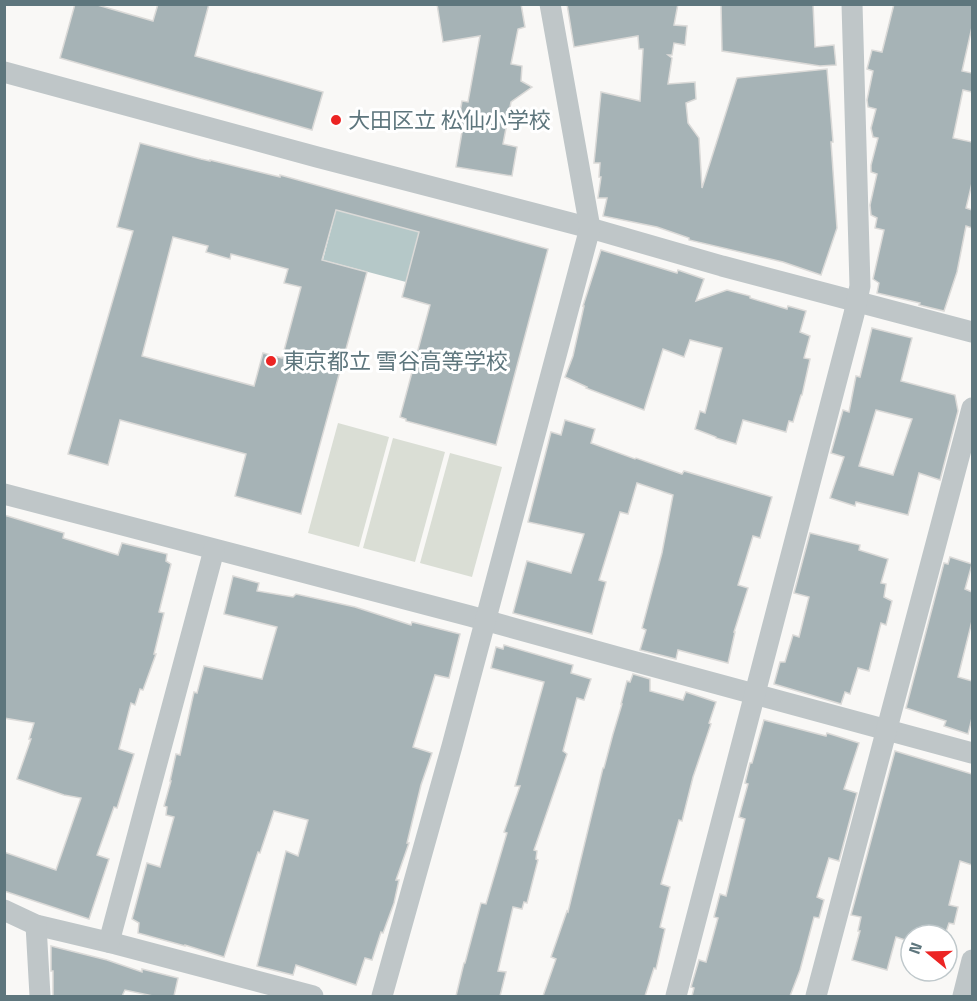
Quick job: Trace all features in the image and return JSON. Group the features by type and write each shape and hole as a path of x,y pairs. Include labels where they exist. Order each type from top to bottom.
{"street":[{"path":"382,996 446,769 590,228 550,4"},
{"path":"676,996 860,286 852,4"},
{"path":"4,72 972,332"},
{"path":"816,996 972,408"},
{"path":"4,494 485,620 972,753"},
{"path":"109,942 214,550"},
{"path":"4,910 36,925 313,996"},
{"path":"36,925 40,996"},
{"path":"963,996 972,960"}],"shaded area":[{"path":"336,210 419,232 406,282 323,260"},
{"path":"338,423 389,437 359,547 308,533"},
{"path":"393,438 445,452 415,562 363,548"},
{"path":"450,453 502,467 472,577 420,563"}],"building":[{"path":"75,4 94,4 153,21 158,4 209,4 195,56 323,92 312,130 60,58"},
{"path":"437,4 521,4 525,27 518,29 511,64 522,66 521,81 532,87 511,102 503,144 517,147 512,176 456,167 463,126 458,125 462,101 468,102 480,36 443,42"},
{"path":"567,4 678,4 674,25 687,26 685,45 674,43 672,55 668,55 672,58 668,84 695,82 696,99 686,103 688,123 699,138 702,188 737,78 827,69 837,228 821,275 783,262 689,240 689,238 657,227 603,216 607,198 598,198 600,163 594,163 601,92 640,101 643,49 639,49 638,36 574,47"},
{"path":"721,4 813,4 815,47 834,45 836,65 820,66 722,51"},
{"path":"894,4 972,4 972,27 962,71 972,73 972,92 963,90 953,138 972,142 972,183 966,208 972,210 972,228 966,226 957,272 944,311 877,293 879,283 873,279 884,230 875,228 877,218 871,215 870,205 877,174 871,172 871,165 878,138 873,137 871,128 876,109 868,107 867,100 873,71 867,69 872,50 882,52"},
{"path":"140,143 201,159 280,177 280,175 548,249 496,445 406,421 400,417 430,305 402,297 419,232 336,210 322,260 367,272 301,514 235,496 246,454 120,420 108,465 68,454 133,231 117,227","holes":["173,237 208,246 206,252 230,259 231,254 288,269 284,283 301,287 282,358 263,353 254,386 142,356"]},
{"path":"601,250 704,279 696,301 727,290 787,309 788,306 806,311 800,332 810,336 804,358 810,359 802,395 793,422 789,421 786,432 743,420 736,444 695,429 700,411 705,413 722,348 690,340 684,357 663,349 644,410 586,388 565,377 573,356 583,306"},
{"path":"872,328 912,338 901,381 955,395 958,411 940,480 919,473 908,515 856,502 855,506 830,498 844,457 831,453 843,410 849,412 856,376 860,377","holes":["876,410 912,419 893,475 859,466"]},
{"path":"565,420 595,429 591,443 682,474 684,471 772,497 760,538 753,536 738,585 748,588 734,632 728,663 678,650 676,659 640,650 646,630 642,628 662,553 673,495 637,483 628,514 620,512 599,580 606,582 592,634 513,613 527,561 571,573 584,534 528,522 551,432 561,435"},
{"path":"4,515 64,533 63,538 118,555 122,543 167,554 166,561 171,564 159,612 164,613 154,654 156,654 143,690 140,689 135,705 131,703 119,749 134,754 117,808 114,807 97,855 109,859 89,919 4,891 4,852 56,870 81,798 64,795 17,779 34,723 4,718"},
{"path":"810,533 860,545 859,550 888,559 881,583 886,584 884,597 892,601 886,625 881,623 869,671 858,668 850,694 845,692 841,704 774,684 780,662 785,662 793,635 799,637 809,597 794,593"},
{"path":"950,557 972,564 965,589 972,592 972,621 958,677 972,681 972,718 968,734 944,726 946,721 906,708 944,563 948,564"},
{"path":"233,576 259,583 257,591 293,597 296,594 355,607 411,625 412,622 460,634 449,678 435,675 413,747 432,753 421,785 407,843 409,843 396,880 399,880 394,903 372,960 365,958 356,985 296,965 293,975 257,966 286,851 298,856 308,820 274,811 260,853 258,852 224,957 138,933 139,923 132,919 147,863 160,867 174,817 166,815 167,807 164,806 176,754 180,755 194,692 197,693 204,666 262,679 277,627 224,614"},
{"path":"504,645 573,665 571,673 591,679 584,700 577,698 563,751 567,754 534,850 537,851 536,859 538,860 527,903 524,902 522,909 513,907 498,971 506,972 500,996 456,996 481,903 486,904 507,833 504,832 520,786 515,786 544,682 491,668 496,647 503,649"},
{"path":"633,674 650,679 650,691 683,700 686,692 716,702 682,821 679,820 661,884 670,887 660,927 665,929 656,969 654,968 645,996 543,996 556,959 551,957 568,912 627,681 630,682"},
{"path":"764,720 826,736 827,733 859,743 844,789 857,793 839,861 829,858 817,897 824,900 819,918 814,917 800,970 790,996 692,996 694,988 691,987 699,960 706,962 718,918 714,917 720,894 726,896 745,819 739,817 748,784 745,783"},
{"path":"895,751 972,774 972,865 960,861 949,905 958,907 954,923 899,923 899,938 896,937 887,970 852,960 860,931 858,931 861,917 851,915"},
{"path":"51,946 107,960 142,972 142,969 178,978 174,996 153,996 125,990 122,996 53,996"}],"place":[{"name":"大田区立 松仙小学校","path":"336,120"},
{"name":"東京都立 雪谷高等学校","path":"271,361"}]}
